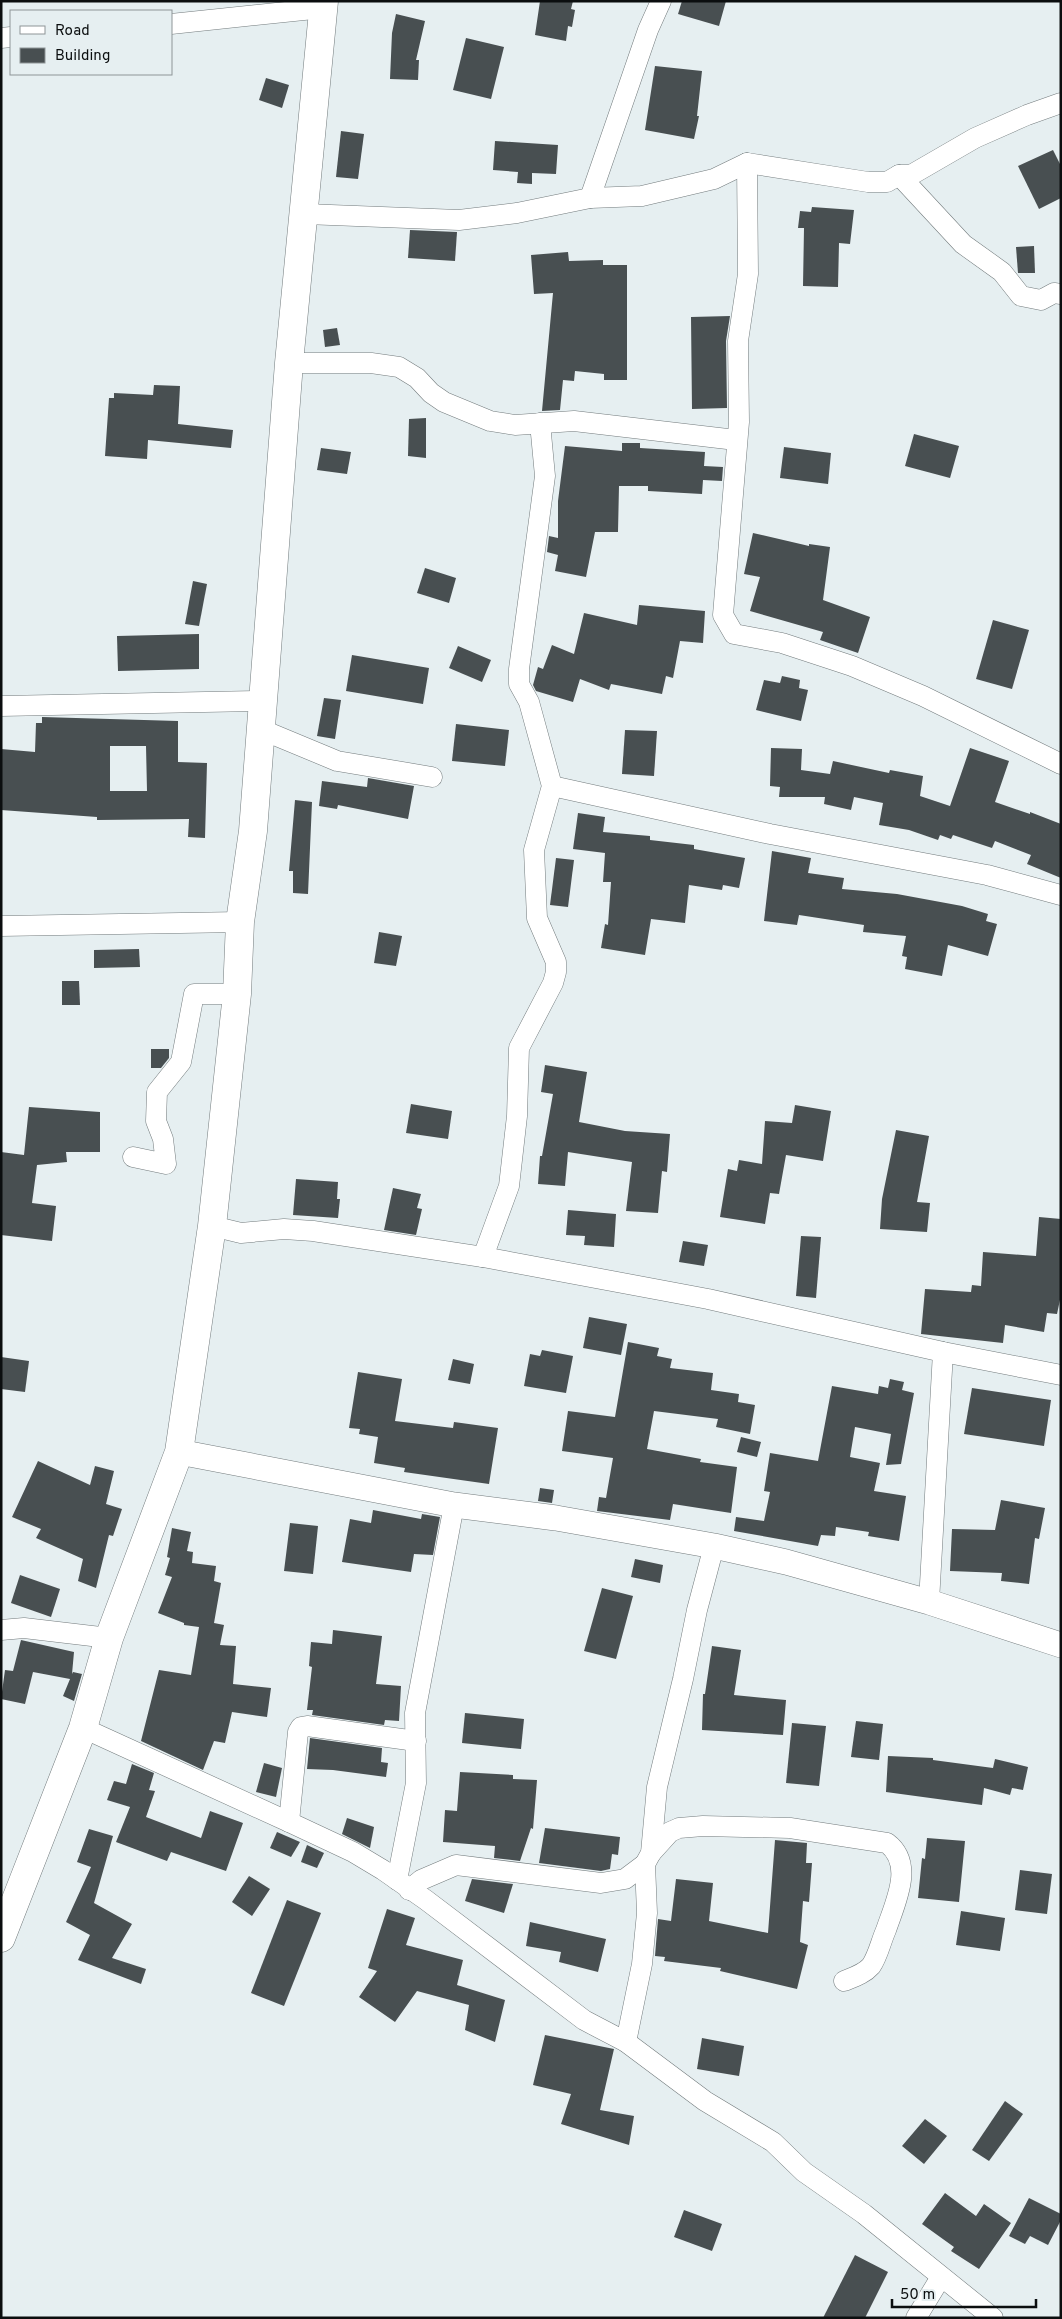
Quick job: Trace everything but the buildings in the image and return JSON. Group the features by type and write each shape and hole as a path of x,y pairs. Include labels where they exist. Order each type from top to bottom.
{"main road":[{"path":"1,1938 83,1728 109,1638 179,1452 212,1226 237,994 240,922 253,831 288,363 305,214 324,4"}],"street":[{"path":"590,198 648,30 662,1"},
{"path":"172,24 324,4"},
{"path":"305,214 459,220 517,212 590,198 642,196 714,179 747,163 868,182 887,182 899,175 911,175 975,138 1027,115 1061,103"},
{"path":"747,163 748,274 738,341 740,405 723,615 734,634 782,643 852,666 923,696 1061,764"},
{"path":"899,175 963,244 1002,272 1021,296 1041,300 1054,293 1061,294"},
{"path":"288,363 371,363 399,366 418,378 431,393 444,402 474,416 515,425 574,420 736,440"},
{"path":"483,1257 509,1186 517,1116 519,1048 553,983 556,972 552,951 537,918 534,897 534,850 552,786 529,702 519,684 519,669 545,476 540,423"},
{"path":"1,706 262,701"},
{"path":"260,729 337,761 432,777"},
{"path":"552,786 770,834 987,875 1061,895"},
{"path":"1,926 240,922"},
{"path":"133,1157 166,1164 163,1139 156,1121 157,1092 180,1062 194,994 237,994"},
{"path":"212,1226 241,1233 284,1229 313,1231 483,1257 708,1299 943,1352 1061,1376"},
{"path":"929,1602 943,1352"},
{"path":"179,1452 454,1505 556,1518 714,1546 786,1562 929,1602 1061,1645"},
{"path":"403,1885 416,1783 415,1713 454,1505"},
{"path":"626,2042 643,1956 647,1913 648,1858 654,1805 696,1610 714,1546"},
{"path":"1,1630 24,1628 109,1638"},
{"path":"289,1822 298,1732 301,1727 307,1726 416,1741"},
{"path":"83,1728 353,1852 426,1900 584,2020 626,2042 704,2101 773,2142 804,2172 864,2214 993,2318"},
{"path":"654,1805 668,1818 688,1827"},
{"path":"403,1885 421,1880 456,1865 601,1884 625,1879 648,1858 670,1832 688,1827 790,1828 887,1843 896,1850 902,1873 900,1889 874,1961 863,1973 844,1980"},
{"path":"916,2318 941,2277"}]}
